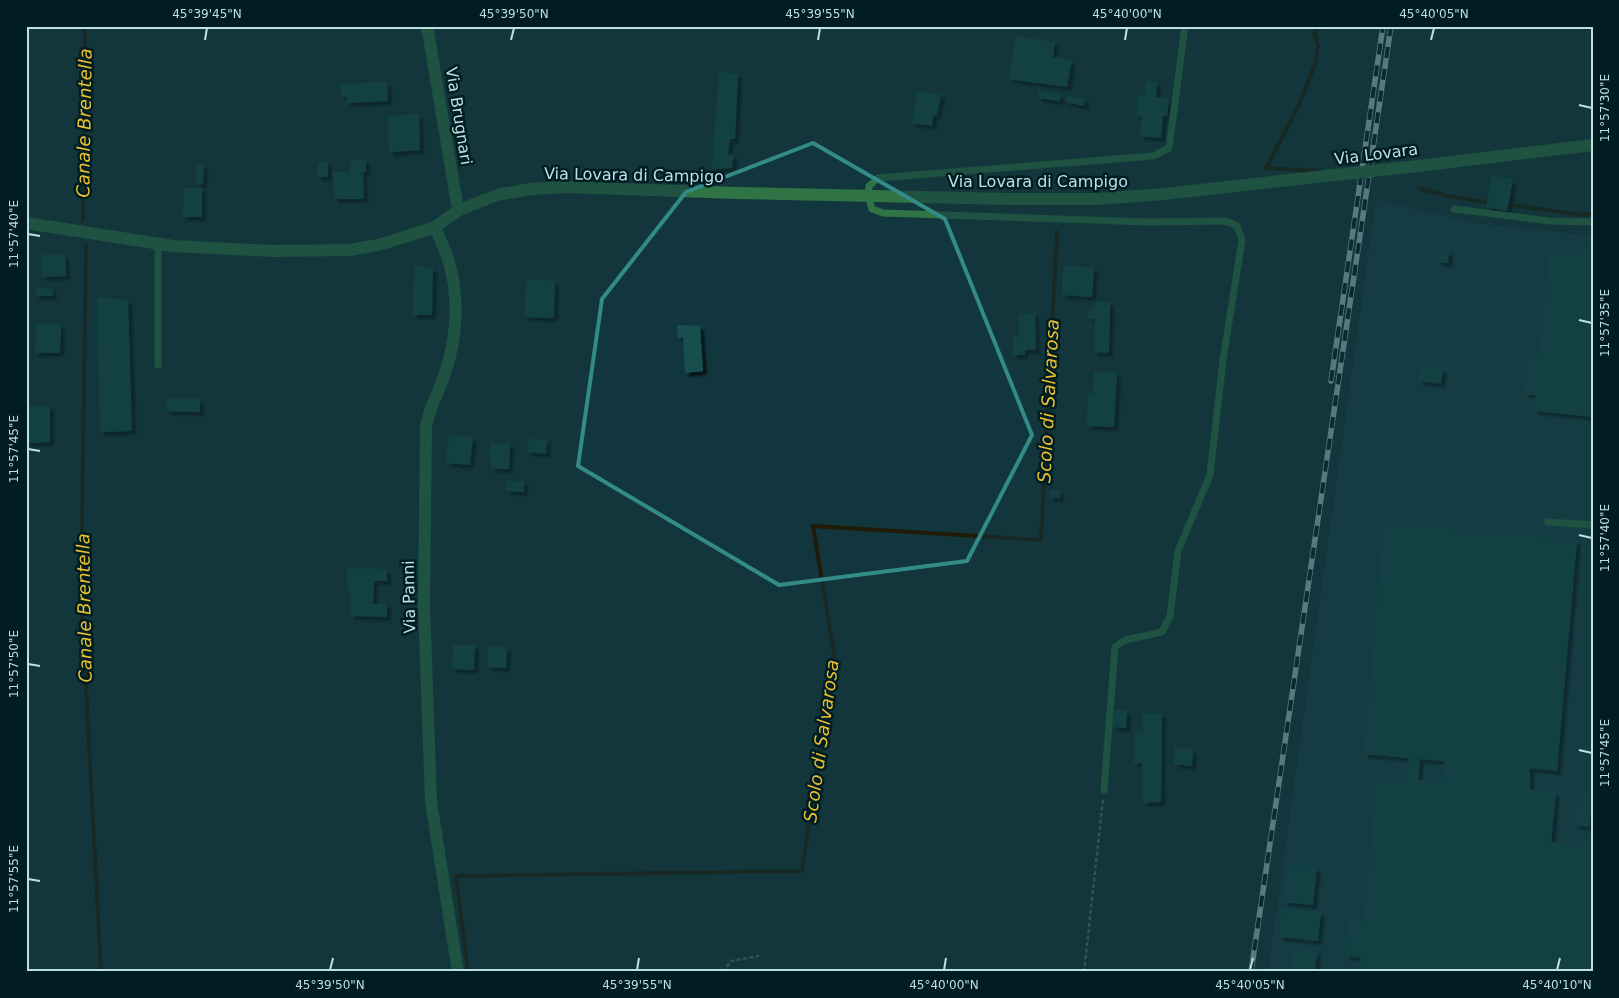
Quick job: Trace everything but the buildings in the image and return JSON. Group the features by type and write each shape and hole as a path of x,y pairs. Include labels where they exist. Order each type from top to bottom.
{"street":[{"name":"Via Brugnari","path":"426,26 459,210"},
{"name":"Via Lovara","path":"1164,194 1593,145"},
{"name":"Via Lovara di Campigo","path":"26,223 173,246 273,251 350,250 378,245 435,227 459,210 497,195 531,188 566,187 736,194 1010,199 1097,199 1164,194"},
{"name":"Via Panni","path":"435,227 448,260 453,283 456,317 452,345 444,376 432,403 426,427 424,605 431,802 458,972"}],"lane":[{"path":"1104,790 1115,648 1125,640 1162,632 1170,616 1178,551 1210,475 1223,360 1242,240 1240,233 1237,226 1226,221 1148,222 883,214 872,209 868,196 869,186 878,178 1153,156 1169,148 1185,26"},
{"path":"1454,208 1549,220 1593,222"},
{"path":"158,244 158,365"},
{"path":"1548,522 1593,525"}],"path":[{"path":"1084,972 1104,790"},
{"path":"723,972 731,961 736,958 759,956"}],"highlighted area":[{"path":"813,143 945,219 1032,435 967,561 779,585 578,466 602,299 686,192"}],"shaded area":[{"path":"1376,200 1472,223 1593,236 1593,972 1268,972"}],"waterway":[{"name":"Canale Brentella","path":"83,220 85,26"},
{"name":"Scolo di Salvarosa","path":"1320,171 1266,168 1299,105 1315,64 1318,46 1314,33 1321,26"},
{"path":"1421,189 1448,196 1492,203"},
{"path":"1504,204 1582,215 1593,213"},
{"name":"Scolo di Salvarosa","path":"468,972 456,876 802,871 834,654 813,526 1041,540 1057,232"},
{"name":"Canale Brentella","path":"86,245 81,593 101,972"}],"railway":[{"path":"1331,381 1383,26"},
{"path":"1251,972 1391,26"}]}
